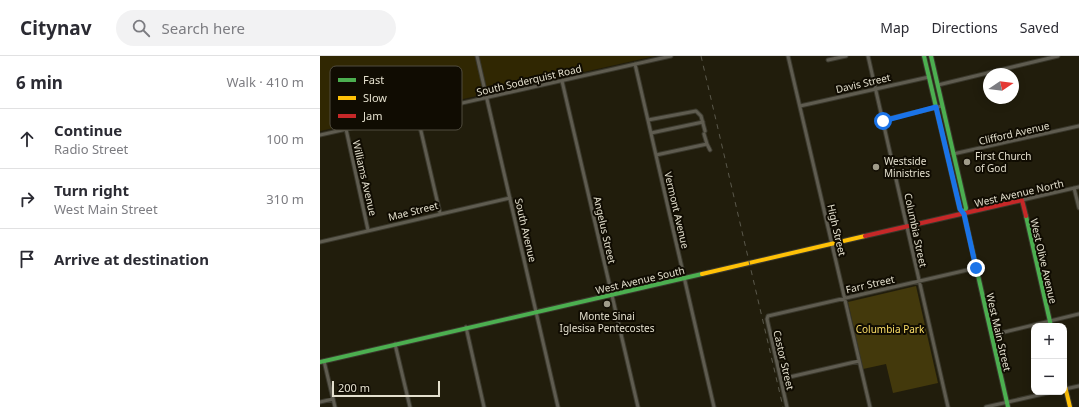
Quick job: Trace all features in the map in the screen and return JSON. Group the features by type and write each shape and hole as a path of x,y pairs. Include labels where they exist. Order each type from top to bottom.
{"street":[{"name":"South Avenue","path":"477,56 558,407"},
{"name":"South Soderquist Road","path":"462,104 671,56"},
{"name":"High Street","path":"788,56 870,407"},
{"path":"828,60 846,56"},
{"name":"Columbia Street","path":"868,56 948,407"},
{"name":"West Main Street","path":"924,56 960,209 964,214 1008,405"},
{"name":"West Main Street","path":"931,56 966,208 964,214"},
{"path":"938,85 1058,56"},
{"name":"Vermont Avenue","path":"635,64 714,407"},
{"name":"Davis Street","path":"800,106 929,77"},
{"name":"Angelus Street","path":"562,81 638,407"},
{"path":"883,120 942,106"},
{"path":"648,120 694,111 700,113 707,144 710,150"},
{"path":"651,134 703,122"},
{"name":"Clifford Avenue","path":"953,154 1079,126"},
{"name":"South Soderquist Road","path":"320,135 342,130"},
{"name":"Williams Avenue","path":"346,130 368,230"},
{"path":"421,130 440,213"},
{"path":"656,156 707,144"},
{"name":"West Avenue North","path":"964,214 1079,187"},
{"path":"1074,188 1079,208"},
{"name":"Mae Street","path":"320,242 510,198"},
{"name":"West Olive Avenue","path":"1022,200 1051,323"},
{"name":"West Avenue South","path":"322,361 964,214"},
{"name":"Farr Street","path":"767,317 976,268"},
{"path":"1054,323 1079,314"},
{"name":"Castor Street","path":"767,317 787,407"},
{"path":"466,327 484,407"},
{"path":"992,335 1031,328"},
{"path":"395,344 410,407"},
{"path":"322,361 335,407"},
{"path":"781,379 859,361"},
{"path":"1067,389 1079,386"},
{"path":"986,407 1008,405 1042,395"},
{"path":"1067,395 1070,407"},
{"path":"320,402 333,399"}],"shaded area":[{"path":"320,56 655,56 462,99 462,66 330,66 330,129 320,131"}],"green space":[{"name":"Columbia Park","path":"916,286 938,383 893,393 886,364 863,369 848,302"}],"railway":[{"path":"701,56 783,407"}],"traffic: fast":[{"path":"924,56 960,209 964,214 1008,407"},
{"path":"931,56 966,208 964,214"},
{"path":"1026,216 1050,323"},
{"path":"320,362 702,274"}],"traffic: slow":[{"path":"702,274 865,236"},
{"path":"1067,394 1070,407"}],"traffic: jam":[{"path":"865,236 1022,200 1026,216"}],"place":[{"name":"First Church of God","path":"967,162"},
{"name":"Westside Ministries","path":"876,167"},
{"name":"Monte Sinai Iglesisa Pentecostes","path":"607,304"}],"route":[{"path":"883,121 936,107 960,209 964,214 976,268"}]}
